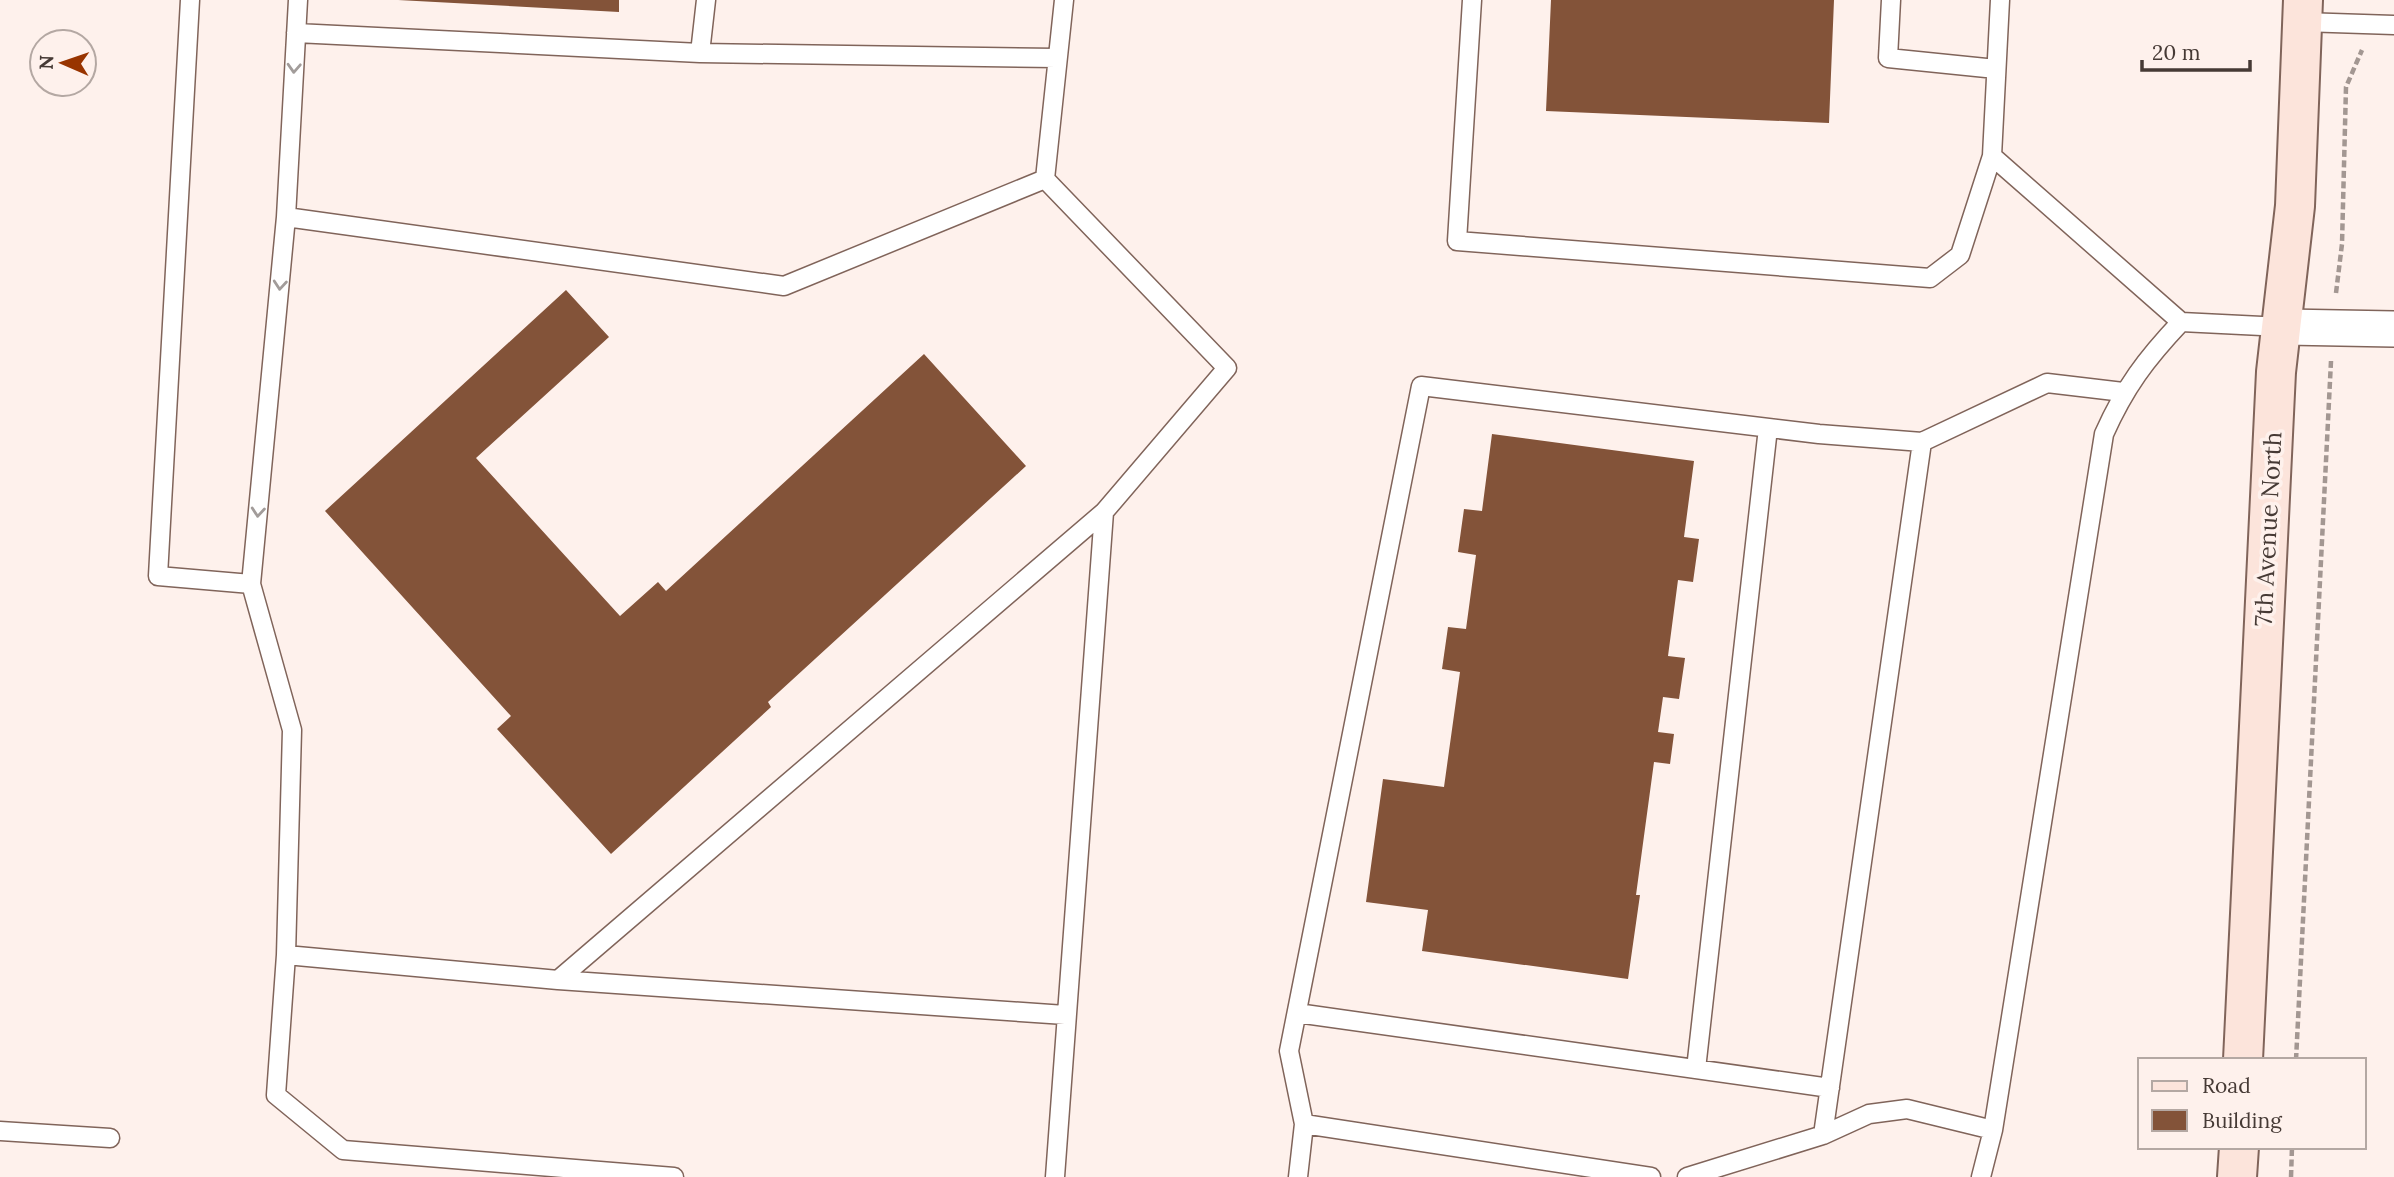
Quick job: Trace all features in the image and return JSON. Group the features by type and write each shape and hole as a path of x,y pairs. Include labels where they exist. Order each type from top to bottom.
{"street":[{"name":"7th Avenue North","path":"2243,1058 2276,372 2295,206 2302,11"},
{"path":"2282,327 2394,329"},
{"path":"2238,1177 2239,1149"}],"lane":[{"path":"190,0 158,576 251,584"},
{"path":"298,0 286,218 251,584 292,730 286,955 276,1095 344,1150 674,1177"},
{"path":"700,52 706,0"},
{"path":"558,980 1104,512 1227,368 1045,179 1064,0"},
{"path":"1472,0 1457,241 1930,278 1960,255 1992,156 2000,0"},
{"path":"1891,0 1888,58 1996,69"},
{"path":"2302,11 2372,24 2394,25"},
{"path":"296,33 700,52 1056,58"},
{"path":"1992,156 2181,322 2282,327"},
{"path":"286,218 784,286 1045,179"},
{"path":"1981,1177 1993,1129 2104,434 2123,392 2144,362 2181,322"},
{"path":"1298,1177 1304,1124 1289,1051 1421,386 1768,428 1922,442 2047,383 2123,392"},
{"path":"1696,1069 1768,428"},
{"path":"1823,1135 1922,442"},
{"path":"1055,1177 1104,512"},
{"path":"286,955 558,980 1065,1015"},
{"path":"1297,1013 1830,1088"},
{"path":"1687,1177 1823,1135 1869,1114 1907,1110 1993,1129"},
{"path":"1304,1124 1651,1177"},
{"path":"0,1131 110,1138"}],"path":[{"path":"2297,1058 2332,329 2342,244 2346,87 2372,24"},
{"path":"2291,1177 2292,1149"}],"building":[{"path":"398,0 619,0 619,12"},
{"path":"1551,0 1834,0 1829,123 1546,111"},
{"path":"566,290 609,337 476,458 620,616 658,582 666,591 924,354 1026,466 768,702 771,707 611,854 497,729 511,716 325,511"},
{"path":"1492,434 1694,461 1684,537 1699,539 1693,582 1678,580 1668,656 1685,658 1679,699 1663,697 1658,732 1674,734 1670,764 1654,762 1628,979 1422,951 1428,910 1366,902 1383,779 1444,787 1460,672 1442,669 1448,627 1466,629 1476,555 1458,552 1464,509 1482,511"}]}
